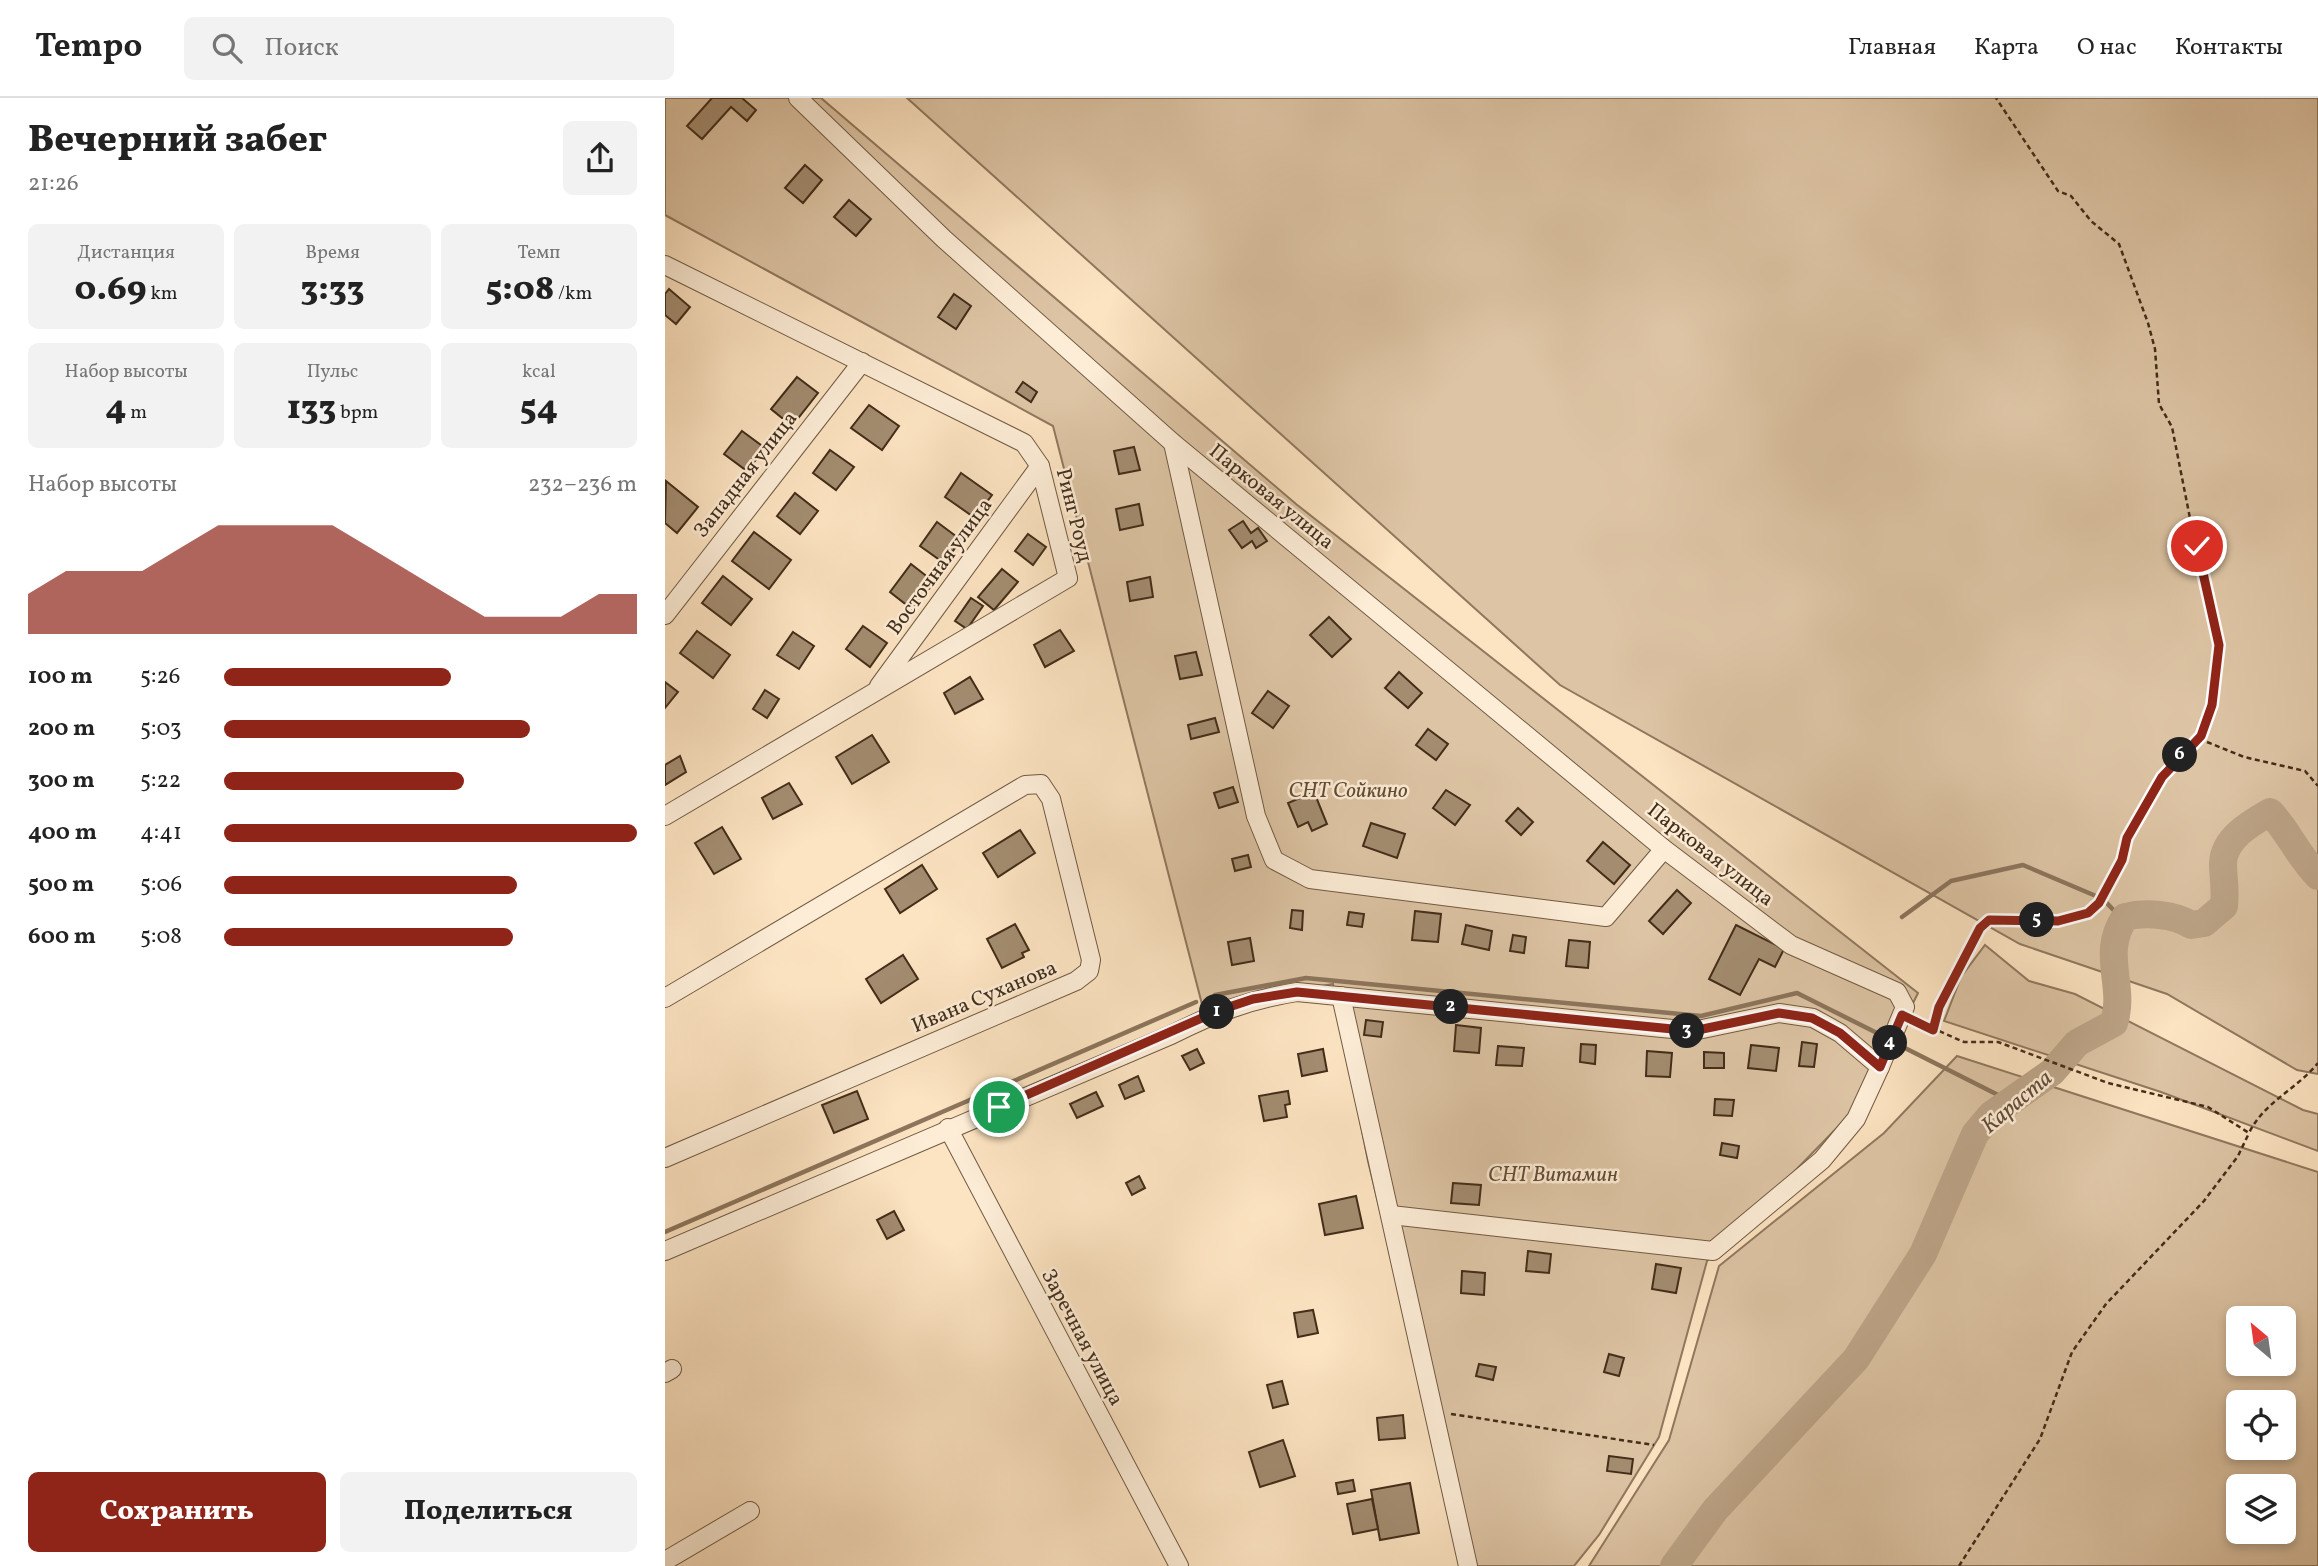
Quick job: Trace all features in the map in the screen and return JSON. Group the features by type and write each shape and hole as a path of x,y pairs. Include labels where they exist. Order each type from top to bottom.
{"street":[{"name":"Парковая улица","path":"798,98 944,239 1173,443 1664,849 1791,945 1897,992 1903,999 1902,1015"},
{"name":"Ринг Роуд","path":"665,265 1024,443 1040,466 1068,578 665,816"},
{"name":"Западная улица","path":"665,615 862,362"},
{"path":"1173,443 1256,816 1274,860 1310,880 1607,917 1664,849"},
{"name":"Восточная улица","path":"874,692 1040,466"},
{"name":"Ивана Суханова","path":"665,998 1025,785 1041,784 1051,799 1091,960 1089,971 1076,981 665,1158"},
{"path":"665,1251 1220,1010 1253,999 1297,992 1693,1031 1779,1013 1812,1018 1840,1033 1880,1067"},
{"path":"1341,996 1468,1566"},
{"path":"1391,1214 1713,1251 1822,1160 1856,1119 1902,1015"},
{"name":"Заречная улица","path":"948,1128 1179,1566"},
{"path":"665,1561 750,1511"}],"path":[{"path":"1933,1030 1939,1007 1980,928 1989,920 2058,921 2088,913 2099,903 2122,860 2127,838 2148,801 2172,763 2201,736 2212,705 2218,675 2219,645 2201,575 2172,427 2159,404 2155,349 2119,244 2100,230 2071,196 2058,191 1996,98"},
{"path":"2201,736 2207,742 2244,757 2305,771 2318,786"},
{"path":"1902,1015 1964,1042 1998,1042 2150,1095 2208,1107 2249,1133"},
{"path":"1959,1566 2040,1439 2072,1352 2106,1304 2204,1201 2238,1156 2249,1133 2271,1104 2305,1078 2318,1063"},
{"path":"1434,1411 1654,1445"}],"green space":[{"name":"СНТ Сойкино","path":"665,98 821,98 1296,504 1918,993 1867,1097 1707,1261 1659,1437 1599,1535 1574,1566 1466,1566 1368,1161 1333,984 1203,1008 1053,426 665,215"},
{"path":"907,98 2318,98 2318,1074 2297,1070 2167,994 2020,944 1560,685"},
{"path":"1985,945 2029,981 2075,994 2303,1110 2318,1114 2318,1151 2161,1092 1944,1021 1961,977"},
{"path":"1957,1056 2318,1172 2318,1566 1589,1566 1669,1440 1719,1266 1884,1133"}],"building":[{"path":"712,98 742,98 756,110 747,121 731,107 702,139 687,126"},
{"path":"805,165 822,180 803,203 785,188"},
{"path":"849,200 871,219 856,236 834,217"},
{"path":"669,289 690,307 676,324 665,315 665,294"},
{"path":"954,294 971,306 956,329 938,317"},
{"path":"797,377 818,393 792,426 771,409"},
{"path":"1023,382 1037,392 1031,402 1016,392"},
{"path":"869,405 899,426 882,450 851,428"},
{"path":"742,431 765,448 747,471 724,454"},
{"path":"1134,447 1140,470 1119,474 1114,451"},
{"path":"830,450 854,467 836,490 813,473"},
{"path":"961,473 992,495 975,518 945,497"},
{"path":"666,481 698,507 677,533 665,523"},
{"path":"795,493 818,511 800,534 777,516"},
{"path":"1139,504 1143,525 1120,530 1116,509"},
{"path":"1243,521 1251,533 1258,528 1267,541 1256,548 1252,541 1242,548 1229,530"},
{"path":"937,522 961,540 944,563 920,546"},
{"path":"754,532 791,560 769,589 732,561"},
{"path":"1028,534 1046,547 1033,565 1015,551"},
{"path":"911,564 934,582 913,610 890,592"},
{"path":"1002,569 1018,582 994,610 978,597"},
{"path":"723,576 752,599 731,625 702,603"},
{"path":"1150,577 1153,597 1130,601 1127,582"},
{"path":"971,598 983,606 967,629 955,621"},
{"path":"1329,617 1351,639 1332,657 1310,635"},
{"path":"863,626 887,643 870,667 846,649"},
{"path":"1060,630 1074,651 1045,667 1034,645"},
{"path":"697,631 730,655 713,678 680,653"},
{"path":"793,632 814,646 799,669 777,655"},
{"path":"1196,652 1202,675 1180,679 1175,656"},
{"path":"1399,672 1422,693 1408,708 1385,688"},
{"path":"970,677 983,699 955,714 944,693"},
{"path":"665,682 678,692 665,708"},
{"path":"765,690 779,699 767,718 753,709"},
{"path":"1268,691 1289,706 1273,728 1252,713"},
{"path":"1215,718 1219,732 1191,739 1188,725"},
{"path":"1428,729 1448,744 1436,760 1416,745"},
{"path":"872,735 889,762 852,784 836,757"},
{"path":"680,756 686,772 665,785 665,765"},
{"path":"789,783 802,804 773,819 762,798"},
{"path":"1233,787 1238,802 1219,808 1214,793"},
{"path":"1446,790 1470,805 1455,825 1433,808"},
{"path":"1314,792 1327,824 1312,831 1308,822 1298,827 1288,803"},
{"path":"1518,808 1533,822 1521,835 1506,821"},
{"path":"1371,823 1405,834 1397,858 1363,846"},
{"path":"722,827 741,859 714,874 695,843"},
{"path":"1020,830 1035,853 998,877 983,853"},
{"path":"1603,842 1630,865 1614,884 1587,861"},
{"path":"1248,855 1251,867 1235,871 1232,859"},
{"path":"922,865 937,889 900,913 885,889"},
{"path":"1677,890 1691,903 1663,934 1649,921"},
{"path":"1292,910 1303,911 1302,930 1290,928"},
{"path":"1415,911 1441,914 1438,942 1412,940"},
{"path":"1349,912 1364,914 1362,927 1347,925"},
{"path":"1015,924 1029,950 1022,953 1024,957 1002,968 987,939"},
{"path":"1466,925 1492,931 1489,950 1462,944"},
{"path":"1736,925 1784,949 1775,967 1759,959 1740,995 1709,979"},
{"path":"1513,935 1526,937 1524,953 1510,951"},
{"path":"1250,938 1254,961 1232,965 1228,942"},
{"path":"1569,940 1590,942 1588,968 1566,966"},
{"path":"903,955 918,979 881,1003 866,979"},
{"path":"1366,1020 1383,1022 1381,1037 1364,1035"},
{"path":"1456,1025 1481,1028 1479,1053 1454,1051"},
{"path":"1802,1042 1817,1044 1814,1067 1799,1066"},
{"path":"1581,1044 1596,1045 1595,1064 1580,1062"},
{"path":"1751,1045 1779,1048 1776,1071 1748,1068"},
{"path":"1498,1046 1524,1048 1522,1066 1496,1065"},
{"path":"1197,1049 1204,1063 1190,1070 1182,1056"},
{"path":"1323,1049 1327,1071 1302,1076 1298,1054"},
{"path":"1647,1051 1672,1053 1670,1077 1646,1076"},
{"path":"1704,1052 1724,1053 1724,1068 1704,1068"},
{"path":"1138,1076 1144,1091 1125,1099 1119,1085"},
{"path":"857,1091 868,1119 834,1133 822,1105"},
{"path":"1288,1091 1290,1104 1285,1105 1287,1117 1264,1121 1259,1096"},
{"path":"1096,1092 1103,1106 1077,1118 1070,1104"},
{"path":"1715,1099 1734,1100 1732,1116 1714,1115"},
{"path":"1722,1143 1739,1146 1737,1158 1720,1155"},
{"path":"1139,1176 1145,1188 1132,1195 1126,1183"},
{"path":"1453,1183 1481,1185 1479,1205 1451,1203"},
{"path":"1356,1196 1363,1228 1325,1235 1319,1204"},
{"path":"894,1211 904,1230 887,1239 877,1220"},
{"path":"1528,1251 1551,1254 1549,1273 1526,1271"},
{"path":"1656,1264 1681,1268 1676,1293 1652,1289"},
{"path":"1462,1271 1485,1273 1484,1295 1461,1293"},
{"path":"1313,1310 1318,1333 1298,1337 1294,1313"},
{"path":"1609,1354 1624,1358 1619,1376 1604,1372"},
{"path":"1479,1364 1496,1367 1493,1380 1476,1376"},
{"path":"1282,1381 1288,1404 1273,1408 1267,1385"},
{"path":"1403,1415 1405,1438 1379,1440 1377,1418"},
{"path":"1283,1440 1295,1476 1260,1487 1249,1452"},
{"path":"1609,1456 1633,1459 1631,1474 1607,1471"},
{"path":"1353,1480 1355,1491 1338,1494 1336,1483"},
{"path":"1410,1483 1419,1533 1380,1540 1371,1490"},
{"path":"1372,1499 1378,1529 1353,1534 1347,1504"}],"waterway":[{"name":"Караста","path":"1674,1566 1715,1510 1856,1359 1923,1254 1975,1134 1991,1115 2052,1072 2077,1043 2114,1023 2117,1009 2114,944 2125,917 2159,915 2177,918 2191,925 2204,923 2224,906 2223,863 2228,846 2240,832 2270,812 2318,876"},
{"path":"1902,917 1951,881 2023,865 2103,899 2123,920"},
{"path":"1215,995 1306,978 1701,1016 1797,993 1885,1037"},
{"path":"665,1232 1196,1002"},
{"path":"1897,1044 2010,1101"}],"route":[{"path":"999,1107 1171,1035 1220,1010 1253,999 1297,992 1693,1031 1779,1013 1812,1018 1840,1033 1880,1067 1902,1015 1933,1030 1939,1007 1980,928 1989,920 2026,918 2058,921 2077,917 2088,913 2106,893 2122,860 2127,838 2172,763 2196,744 2212,705 2218,675 2219,645 2201,575 2197,546"}],"park label":[{"name":"СНТ Витамин","path":"1553,1174"}]}
